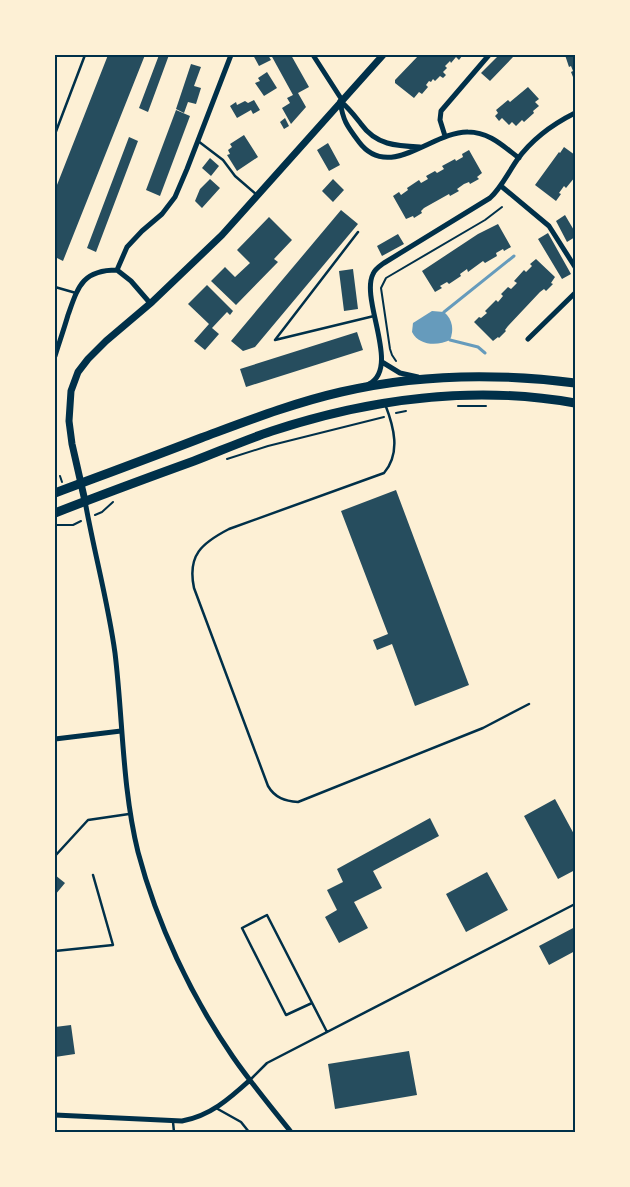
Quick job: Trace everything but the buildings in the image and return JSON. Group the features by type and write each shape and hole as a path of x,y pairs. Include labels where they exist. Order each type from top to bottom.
{"main road":[{"path":"55,493 273,412 318,397 360,388 427,378 481,376 543,379 575,383"},
{"path":"55,513 272,431 343,411 432,397 531,398 575,403"}],"street":[{"path":"117,270 127,247 162,214 175,196 231,55"},
{"path":"313,55 341,100 370,134 379,141 398,146 420,148"},
{"path":"291,1132 250,1080 221,1039 205,1012 171,944 148,885 138,852 131,814 121,731 115,651 72,444 69,421 70,397 75,378 85,362 209,248 383,55"},
{"path":"445,136 440,120 441,110 489,55"},
{"path":"341,100 343,119 363,147 370,152 395,158 445,136 461,132 479,133 498,142 519,158"},
{"path":"360,388 374,381 379,375 382,362 371,287 373,273 378,268 490,198 519,158 550,127 575,113"},
{"path":"500,186 549,226 575,267"},
{"path":"55,356 76,293 83,281 94,274 117,270 131,281 150,303"},
{"path":"528,339 575,293"},
{"path":"382,362 400,373 427,378"},
{"path":"55,739 121,731"},
{"path":"55,1115 182,1121 195,1119 227,1101 250,1080"}],"lane":[{"path":"55,134 85,55"},
{"path":"198,141 223,160 235,176 257,195"},
{"path":"358,232 275,340 375,316"},
{"path":"55,287 76,293"},
{"path":"385,403 390,415 394,438 394,456 384,473 229,529 211,538 194,558 191,575 194,588 268,786 280,798 298,802 483,728 529,704"},
{"path":"55,856 88,820 131,814"},
{"path":"55,951 113,945 93,875"},
{"path":"250,1080 267,1063 575,904"},
{"path":"312,1003 286,1015 242,928 267,915 327,1032"},
{"path":"216,1108 242,1122 249,1132"},
{"path":"173,1120 174,1132"}],"path":[{"path":"398,363 390,349 381,288 386,278 485,220 502,207"},
{"path":"457,406 490,406"},
{"path":"404,411 412,410"},
{"path":"222,461 268,446 376,419"},
{"path":"102,512 112,502"},
{"path":"55,525 73,525"}],"water":[{"path":"432,311 444,312 449,318 452,329 450,340 429,344 415,337 412,332 413,323"}],"waterway":[{"path":"444,312 514,256"},
{"path":"450,340 478,347 485,353"}]}
